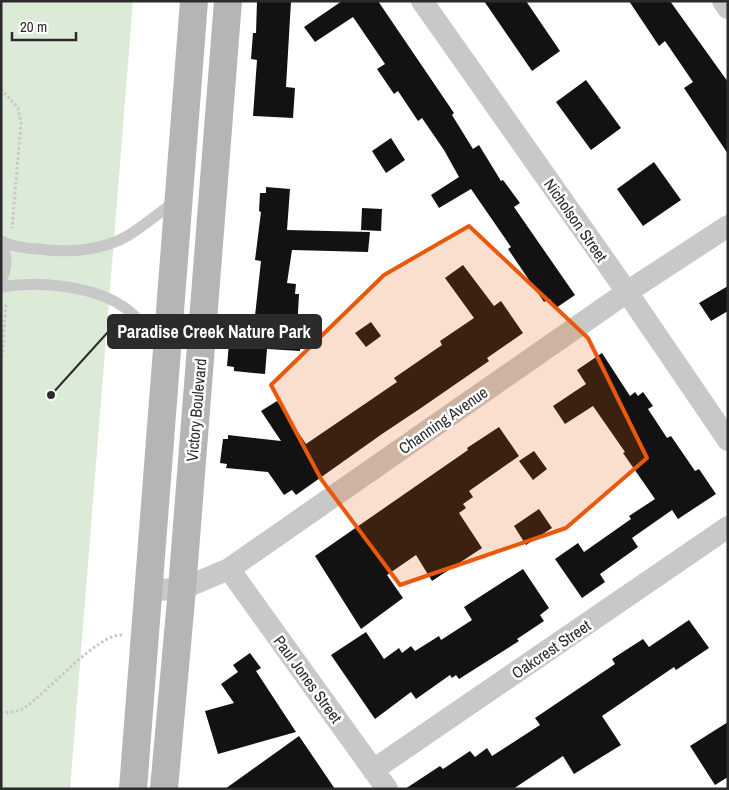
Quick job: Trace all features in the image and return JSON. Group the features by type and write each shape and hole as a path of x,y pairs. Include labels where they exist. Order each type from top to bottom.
{"main road":[{"name":"Victory Boulevard","path":"133,789 194,1"},
{"name":"Victory Boulevard","path":"164,789 182,589 228,1"}],"street":[{"name":"Nicholson Street","path":"422,1 627,292 728,440"},
{"path":"723,1 728,8"},
{"name":"Channing Avenue","path":"149,590 182,589 229,570 627,292 728,226"},
{"name":"Oakcrest Street","path":"374,770 728,527"},
{"name":"Paul Jones Street","path":"229,570 386,789"}],"lane":[{"path":"1,242 10,246 77,251 110,244 128,236 179,198"},
{"path":"1,242 6,252 7,266 1,280"},
{"path":"1,287 28,285 62,286 85,290 107,298 127,309 146,328 167,356"}],"path":[{"path":"1,584 1,603"},
{"path":"1,713 22,710 84,655 116,634 125,635"}],"highlighted area":[{"path":"469,226 588,338 647,458 566,528 400,585 321,479 271,385 384,275"}],"green space":[{"path":"1,1 133,1 70,789 1,789"}],"building":[{"path":"257,1 291,1 286,87 295,88 293,118 253,116 257,60 251,59 253,33 256,33"},
{"path":"342,1 378,1 454,113 452,115 473,149 479,145 501,181 503,180 520,203 514,207 575,295 556,308 550,299 544,302 508,249 511,247 471,189 439,208 431,195 459,177 444,150 422,118 418,121 398,91 394,94 377,69 385,64 353,17 315,42 304,27"},
{"path":"484,1 526,1 560,51 532,71"},
{"path":"629,1 670,1 728,82 728,154 684,88 693,82 665,41 659,46"},
{"path":"586,80 621,128 591,150 556,102"},
{"path":"391,138 405,160 386,173 372,151"},
{"path":"654,162 681,200 643,226 617,189"},
{"path":"266,187 290,189 287,230 370,232 368,252 292,250 287,283 296,284 295,294 299,294 297,331 301,331 300,351 267,349 265,374 234,371 234,367 227,366 229,343 235,343 236,333 253,334 261,261 255,260 261,212 259,211 260,193 266,193"},
{"path":"362,208 382,209 381,231 361,230"},
{"path":"463,265 494,306 501,301 523,333 487,358 489,361 296,495 292,490 284,495 268,472 226,468 227,464 220,463 223,439 228,439 228,435 281,441 261,411 277,401 306,444 397,382 394,378 442,345 440,341 474,318 445,278"},
{"path":"728,286 728,311 711,321 699,303"},
{"path":"371,322 381,336 366,347 355,333"},
{"path":"602,353 630,396 635,392 638,396 643,392 653,406 648,409 667,438 671,436 695,471 699,469 716,494 678,519 672,510 632,538 638,547 600,574 605,582 582,598 555,559 578,543 584,552 631,519 629,516 655,499 593,406 565,424 553,406 586,384 577,370"},
{"path":"499,427 519,456 469,491 473,497 463,504 466,508 459,513 482,548 432,581 416,555 387,575 403,598 361,629 315,556"},
{"path":"534,451 547,469 533,480 519,461"},
{"path":"539,509 552,528 526,545 514,526"},
{"path":"523,569 549,608 540,615 544,621 517,639 519,641 459,679 456,675 452,678 450,675 416,699 411,692 375,719 331,655 366,632 384,659 399,648 402,653 411,646 415,651 439,636 441,640 472,620 464,607"},
{"path":"689,620 709,648 676,670 674,667 602,716 621,745 574,774 563,756 513,789 405,789 440,766 443,769 470,751 475,757 487,748 492,756 540,725 535,718 615,664 612,659 643,639 649,647"},
{"path":"250,653 261,668 256,671 296,732 218,754 205,711 234,703 221,684 238,672 233,665"},
{"path":"728,722 728,777 715,785 690,746"},
{"path":"299,736 335,789 225,789"}],"place":[{"name":"Paradise Creek Nature Park","path":"51,395"}]}
